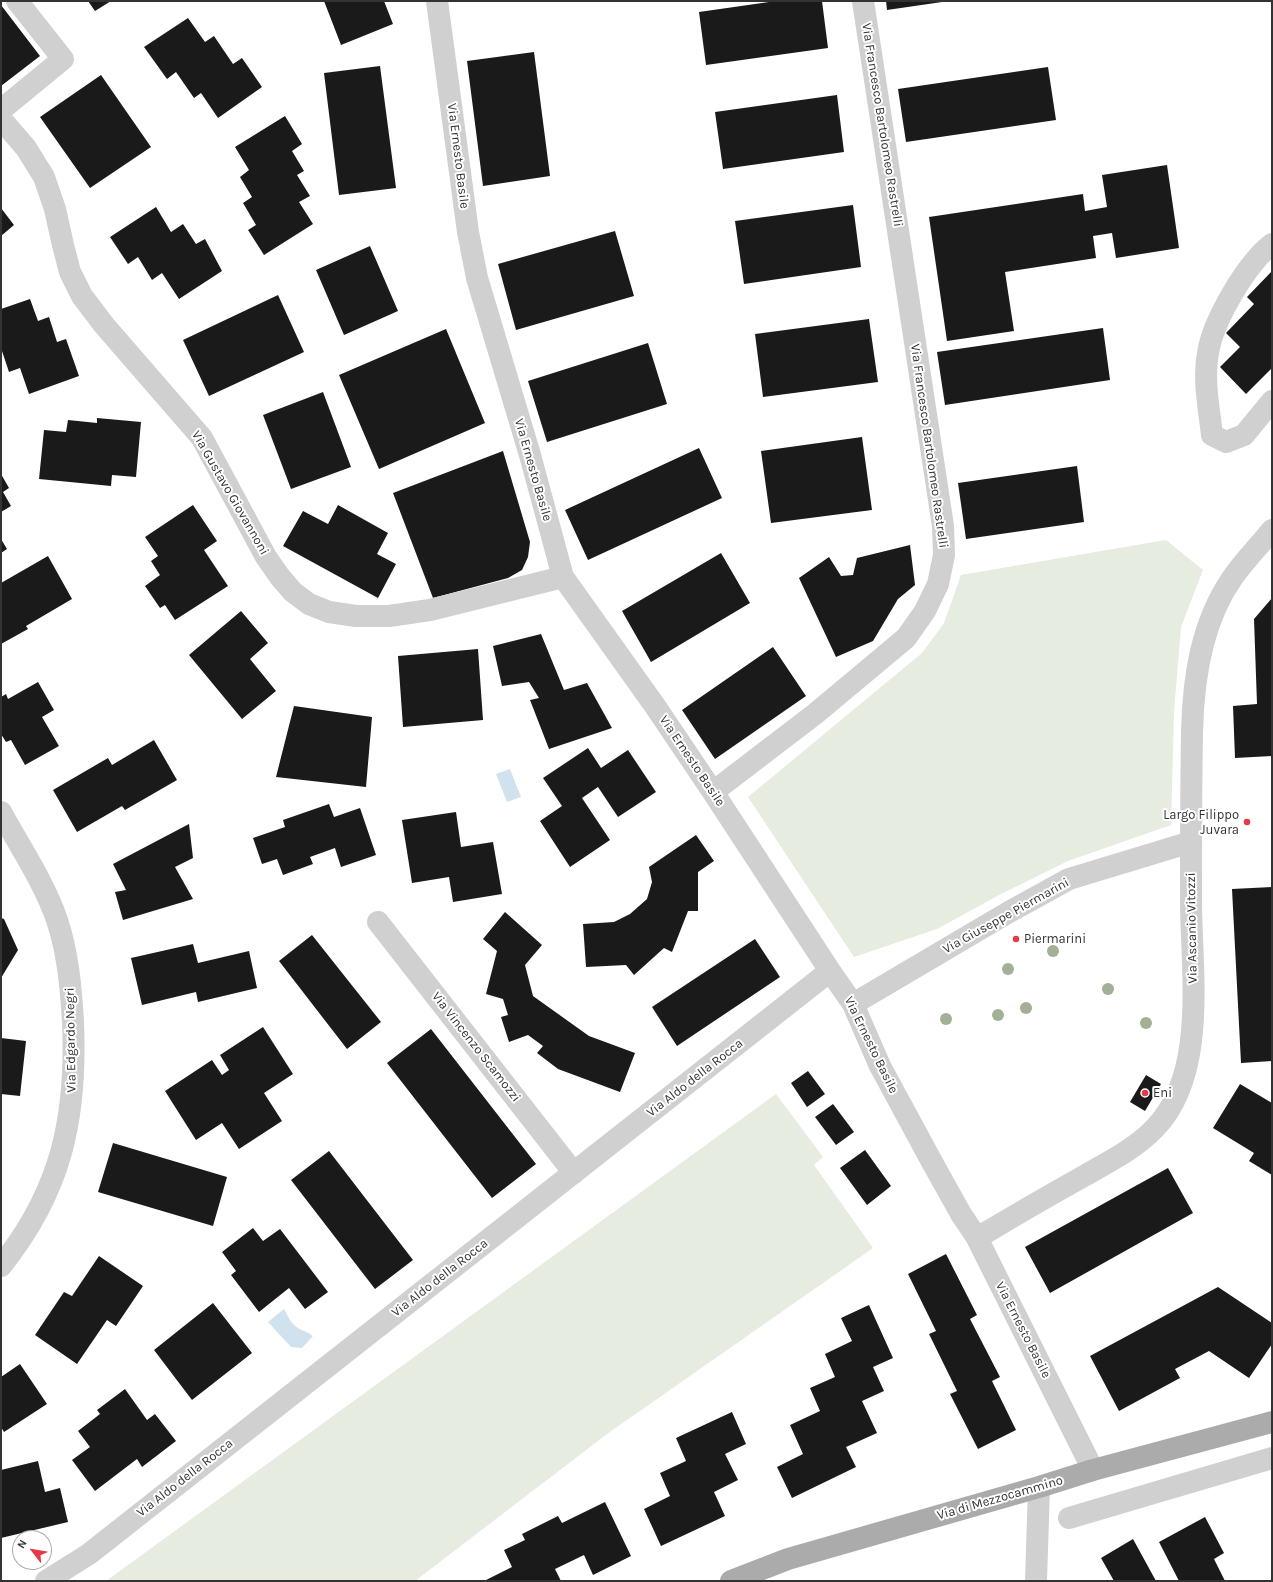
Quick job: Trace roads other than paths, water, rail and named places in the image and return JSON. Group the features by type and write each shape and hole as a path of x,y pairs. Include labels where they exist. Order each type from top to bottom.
{"main road":[{"name":"Via di Mezzocammino","path":"731,1581 788,1560 1039,1488 1093,1470 1272,1422"}],"street":[{"path":"1,110 63,59 17,1"},
{"name":"Via Ernesto Basile","path":"437,1 474,267 530,455 563,577 655,706 830,972 853,1004 880,1066 961,1214 977,1238 1093,1470"},
{"name":"Via Francesco Bartolomeo Rastrelli","path":"713,792 815,714 906,638 925,611 938,584 944,555 943,526 863,1"},
{"name":"Via Gustavo Giovannoni","path":"1,119 26,148 44,178 55,209 70,272 82,296 104,325 202,438 266,557 285,585 300,598 309,604 329,612 368,616 399,615 430,610 563,577"},
{"path":"1272,244 1248,269 1220,315 1208,352 1206,375 1212,435 1226,442 1244,435 1272,401"},
{"name":"Via Ascanio Vitozzi","path":"977,1238 1132,1148 1155,1128 1174,1103 1188,1061 1192,1029 1194,994 1191,922 1192,712 1201,653 1205,634 1227,586 1272,530"},
{"name":"Via Edgardo Negri","path":"1,812 44,891 57,921 69,976 73,1040 73,1089 69,1123 60,1159 44,1198 33,1219 21,1239 1,1266"},
{"name":"Via Giuseppe Piermarini","path":"853,1004 1009,912 1070,879 1191,842"},
{"name":"Via Vincenzo Scamozzi","path":"378,922 574,1173"},
{"name":"Via Aldo della Rocca","path":"46,1581 89,1554 830,972"},
{"path":"1069,1518 1272,1458"},
{"path":"1036,1581 1039,1488"}],"water":[{"path":"510,769 521,797 507,802 496,774"},
{"path":"284,1309 293,1324 313,1336 302,1348 291,1347 268,1322"}],"place":[{"name":"Largo Filippo Juvara","path":"1247,822"},
{"name":"Piermarini","path":"1016,939"},
{"name":"Eni","path":"1145,1093"}]}
